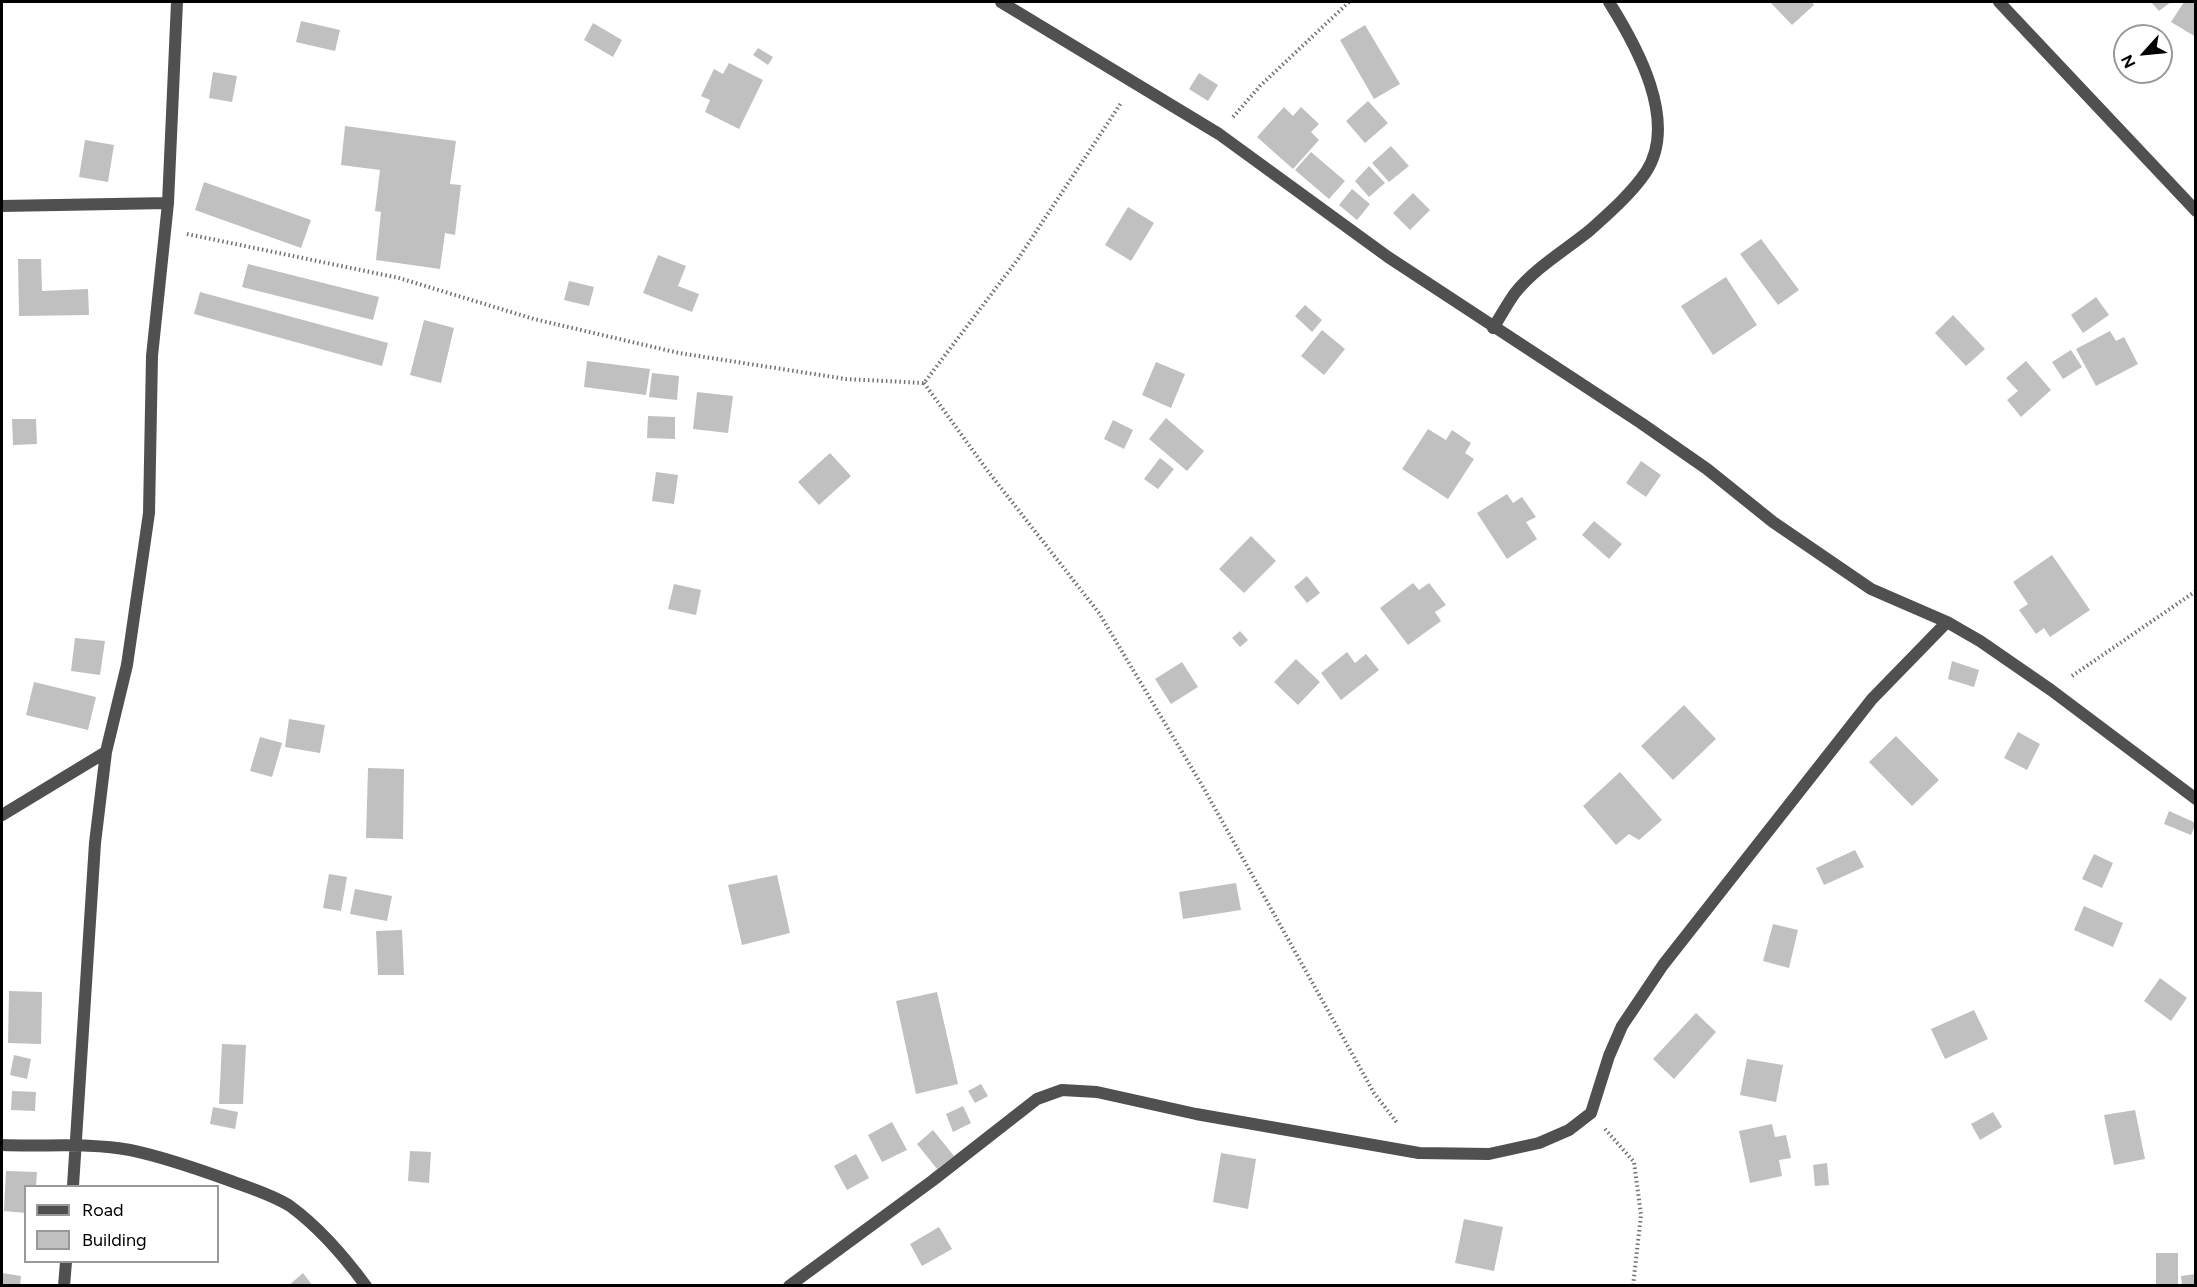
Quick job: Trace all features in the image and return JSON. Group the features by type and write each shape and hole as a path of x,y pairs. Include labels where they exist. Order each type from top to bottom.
{"street":[{"path":"73,1185 95,843 106,752 127,665 148,525 152,356 168,203 177,2"},
{"path":"1001,2 1219,134 1388,256 1707,469 1773,522 1871,589 1947,622 1980,641 2052,690 2196,798"},
{"path":"1493,328 1516,292 1543,266 1588,231 1626,196 1647,170 1657,145 1657,114 1646,72 1626,30 1609,2"},
{"path":"1999,2 2196,211"},
{"path":"2,206 168,203"},
{"path":"789,1286 932,1181 1021,1110 1048,1093 1062,1090 1097,1092 1196,1114 1419,1153 1473,1155 1509,1151 1539,1143 1569,1130 1591,1113 1609,1056 1622,1026 1663,965 1872,699 1947,622"},
{"path":"2,815 106,752"},
{"path":"2,1145 77,1145 129,1150 188,1166 288,1205 340,1251 366,1286"},
{"path":"64,1286 66,1263"}],"path":[{"path":"1219,134 1260,86 1349,2"},
{"path":"924,383 1018,259 1134,82"},
{"path":"166,229 399,278 534,319 679,353 846,379 924,383"},
{"path":"924,383 987,470 1099,613 1203,787 1374,1093 1419,1153"},
{"path":"2052,690 2196,591"},
{"path":"1591,1113 1634,1162 1641,1215 1633,1286"}],"building":[{"path":"1770,2 1812,2 1814,5 1792,25"},
{"path":"2151,2 2171,2 2159,11"},
{"path":"2184,2 2196,2 2196,37 2171,22"},
{"path":"301,21 340,30 335,51 296,42"},
{"path":"593,23 622,40 613,57 584,40"},
{"path":"1365,25 1400,84 1374,99 1340,40"},
{"path":"758,48 773,57 768,65 753,55"},
{"path":"729,63 763,80 739,129 705,112 710,100 701,96 714,69 723,74"},
{"path":"213,72 237,76 232,102 209,98"},
{"path":"1199,73 1218,85 1208,101 1189,89"},
{"path":"1368,101 1388,123 1365,143 1346,121"},
{"path":"1284,107 1293,116 1301,107 1319,124 1311,132 1319,140 1293,169 1257,137"},
{"path":"345,126 456,141 450,184 461,185 455,235 445,233 440,269 376,260 381,212 375,211 380,170 341,165"},
{"path":"85,140 114,145 108,182 79,177"},
{"path":"1391,146 1409,166 1389,182 1372,163"},
{"path":"1311,152 1345,181 1329,199 1295,170"},
{"path":"1369,166 1385,183 1369,197 1355,181"},
{"path":"204,182 311,220 301,248 195,210"},
{"path":"1352,189 1370,204 1357,220 1339,205"},
{"path":"1413,193 1430,210 1410,230 1393,213"},
{"path":"1128,207 1154,223 1131,261 1105,245"},
{"path":"1761,239 1799,290 1778,305 1740,254"},
{"path":"658,255 686,266 678,286 699,294 692,312 643,293"},
{"path":"18,259 41,259 42,291 88,289 89,315 19,316"},
{"path":"248,264 379,297 373,320 242,287"},
{"path":"1726,277 1757,325 1713,355 1681,306"},
{"path":"569,281 594,287 589,306 564,300"},
{"path":"200,292 388,343 382,366 194,314"},
{"path":"2096,297 2109,315 2083,333 2071,315"},
{"path":"1305,305 1322,320 1312,332 1295,316"},
{"path":"1953,315 1985,349 1966,366 1935,333"},
{"path":"424,320 454,328 441,383 410,375"},
{"path":"1322,330 1345,349 1324,375 1301,356"},
{"path":"2110,331 2116,341 2124,337 2138,364 2096,386 2076,349"},
{"path":"2071,350 2082,367 2063,379 2052,362"},
{"path":"587,361 650,369 646,395 584,387"},
{"path":"2026,361 2051,390 2021,417 2007,400 2018,391 2006,378"},
{"path":"1156,362 1185,374 1171,408 1142,395"},
{"path":"652,373 679,376 677,400 649,397"},
{"path":"697,392 733,396 728,433 693,429"},
{"path":"648,416 675,417 675,439 647,438"},
{"path":"1166,418 1204,451 1187,471 1149,439"},
{"path":"12,419 36,419 37,444 13,445"},
{"path":"1113,420 1133,430 1124,449 1104,439"},
{"path":"1428,429 1446,440 1452,430 1471,443 1465,453 1474,459 1448,499 1402,469"},
{"path":"830,453 851,476 819,505 798,482"},
{"path":"1160,458 1174,469 1158,489 1144,479"},
{"path":"1641,461 1661,475 1646,497 1626,483"},
{"path":"656,472 678,475 674,504 652,501"},
{"path":"1507,494 1513,503 1522,497 1536,517 1526,522 1537,539 1507,559 1477,513"},
{"path":"1594,521 1622,544 1609,559 1582,535"},
{"path":"1251,536 1276,561 1244,593 1219,569"},
{"path":"2052,555 2090,610 2050,637 2044,628 2036,634 2019,610 2028,604 2013,582"},
{"path":"1307,576 1320,593 1307,603 1294,587"},
{"path":"1413,583 1419,590 1429,583 1446,605 1435,612 1441,621 1408,645 1380,608"},
{"path":"674,584 701,590 696,615 668,609"},
{"path":"1240,631 1248,640 1240,647 1232,638"},
{"path":"75,638 105,641 100,675 71,671"},
{"path":"1347,652 1355,663 1366,654 1379,670 1341,700 1321,673"},
{"path":"1296,659 1320,682 1298,705 1274,682"},
{"path":"1952,661 1979,670 1974,687 1948,679"},
{"path":"1182,662 1198,687 1171,704 1155,679"},
{"path":"34,682 96,697 88,730 26,715"},
{"path":"1684,705 1716,739 1673,780 1641,746"},
{"path":"289,719 325,725 320,753 285,747"},
{"path":"2018,732 2040,744 2027,770 2004,758"},
{"path":"1896,736 1939,780 1912,806 1869,762"},
{"path":"260,737 282,743 272,777 250,771"},
{"path":"368,768 404,769 403,839 366,838"},
{"path":"1620,772 1662,820 1639,840 1629,834 1616,845 1583,806"},
{"path":"2169,811 2196,823 2191,835 2164,824"},
{"path":"1855,850 1864,867 1824,885 1816,868"},
{"path":"2094,854 2113,863 2102,888 2082,879"},
{"path":"329,874 347,877 341,911 323,908"},
{"path":"777,875 790,933 742,945 728,885"},
{"path":"1236,883 1241,910 1183,919 1179,892"},
{"path":"355,889 392,896 387,921 350,914"},
{"path":"2084,906 2123,923 2113,947 2074,930"},
{"path":"1773,924 1798,930 1789,968 1763,961"},
{"path":"402,930 404,975 378,975 376,931"},
{"path":"2160,978 2187,998 2171,1021 2144,1001"},
{"path":"9,991 42,992 41,1044 8,1043"},
{"path":"937,992 958,1084 916,1094 896,1001"},
{"path":"1974,1010 1988,1039 1945,1059 1931,1029"},
{"path":"1696,1013 1716,1032 1674,1079 1653,1059"},
{"path":"222,1044 246,1045 243,1104 219,1104"},
{"path":"14,1055 31,1059 27,1079 10,1075"},
{"path":"1747,1059 1783,1065 1776,1102 1740,1095"},
{"path":"981,1084 988,1096 975,1103 968,1091"},
{"path":"12,1091 36,1092 35,1111 11,1110"},
{"path":"963,1106 971,1123 953,1132 946,1114"},
{"path":"213,1107 238,1112 235,1129 210,1124"},
{"path":"2135,1110 2145,1159 2114,1165 2104,1115"},
{"path":"1993,1112 2002,1127 1980,1140 1971,1124"},
{"path":"892,1122 907,1150 882,1162 868,1135"},
{"path":"1772,1124 1775,1137 1786,1135 1791,1158 1779,1160 1782,1176 1750,1183 1739,1131"},
{"path":"933,1130 954,1156 937,1169 917,1144"},
{"path":"410,1151 431,1152 429,1183 408,1181"},
{"path":"1221,1153 1256,1159 1248,1209 1213,1202"},
{"path":"856,1154 869,1178 847,1190 834,1166"},
{"path":"1827,1163 1829,1185 1815,1186 1813,1165"},
{"path":"6,1171 37,1172 36,1185 24,1185 24,1213 4,1211"},
{"path":"1464,1219 1503,1227 1494,1271 1455,1263"},
{"path":"939,1227 952,1249 922,1266 910,1244"},
{"path":"2156,1253 2178,1253 2178,1284 2156,1284"},
{"path":"2,1273 21,1276 20,1286 2,1286"},
{"path":"303,1273 313,1286 288,1286"},
{"path":"2196,1274 2196,1286 2182,1286 2181,1276"}]}
